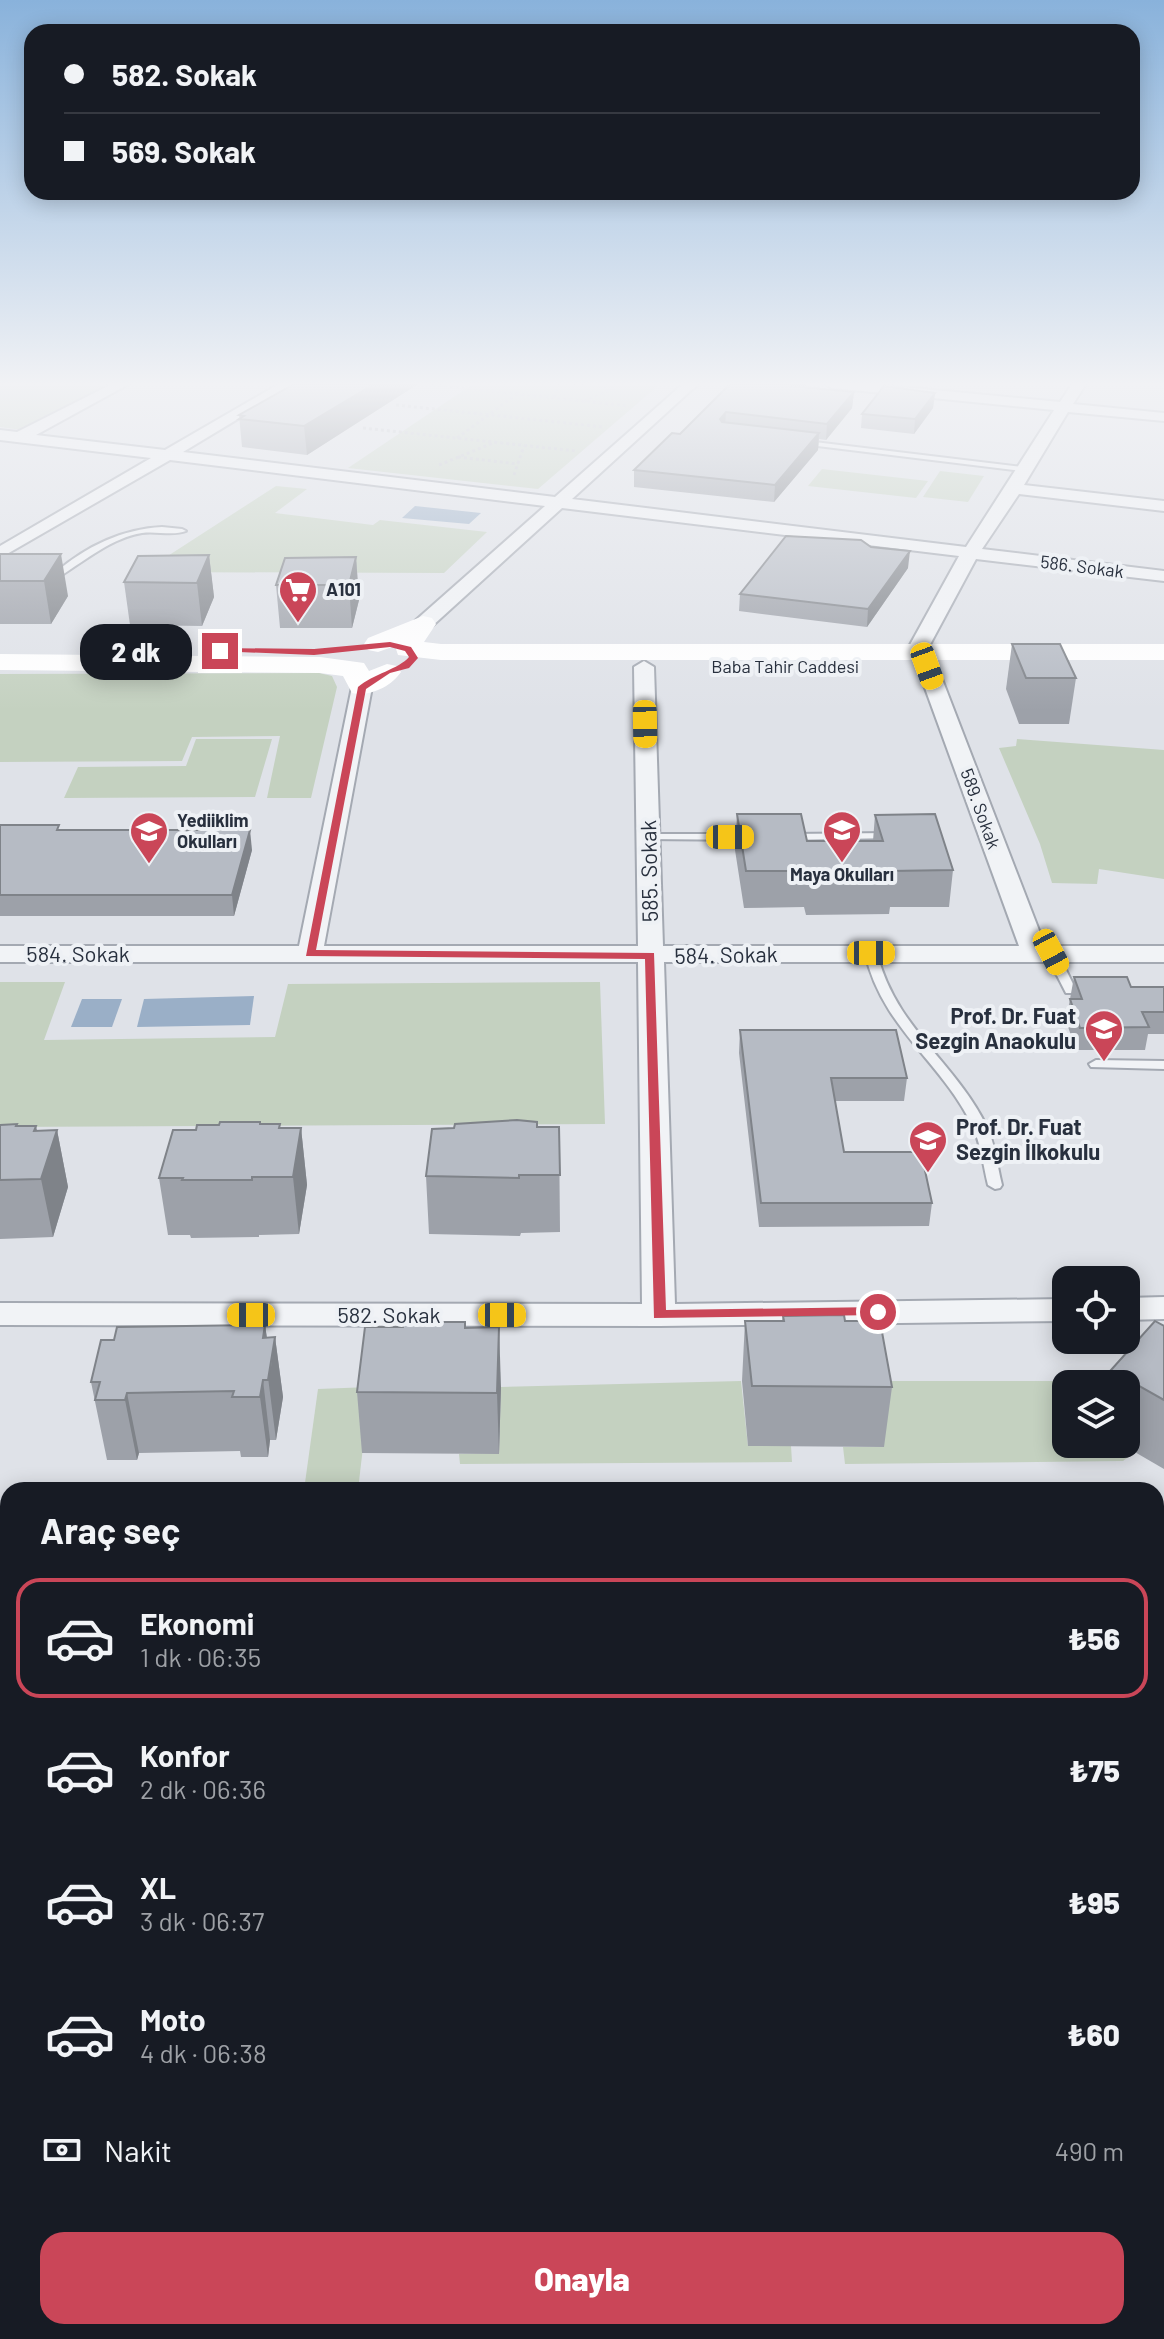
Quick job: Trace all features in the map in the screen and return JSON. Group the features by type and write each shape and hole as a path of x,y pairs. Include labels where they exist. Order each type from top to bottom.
{"street":[{"path":"0,553 101,493"},
{"name":"586. Sokak","path":"472,493 1164,576"},
{"path":"0,662 320,665 379,662 571,493"},
{"path":"922,659 970,553 1011,493"},
{"path":"1051,493 1164,506"},
{"path":"0,648 314,652 379,662"},
{"name":"Baba Tahir Caddesi","path":"379,662 441,652 1164,666"},
{"name":"Baba Tahir Caddesi","path":"379,662 644,667 1164,652"},
{"name":"589. Sokak","path":"922,659 1042,952"},
{"path":"310,953 379,662"},
{"name":"585. Sokak","path":"644,667 659,1315"},
{"name":"584. Sokak","path":"0,954 1164,954"},
{"path":"1140,1309 1164,1308"},
{"name":"582. Sokak","path":"0,1314 659,1315 1052,1310"}],"lane":[{"path":"59,573 126,533 142,528 182,531"},
{"path":"780,837 907,836"},
{"path":"648,837 764,837"},
{"path":"1042,952 1070,990 1101,989"},
{"path":"871,953 873,971 911,1035 979,1126 995,1185"},
{"path":"1096,1064 1164,1065"}],"green space":[{"path":"265,493 301,493 275,513 373,525 380,520 487,532 444,573 143,572"},
{"path":"872,493 919,493 916,498"},
{"path":"926,493 973,493 968,502 923,497"},
{"path":"319,673 332,676 337,687 311,798 267,798 280,736 192,737 182,761 0,762 0,674"},
{"path":"196,739 272,739 255,797 64,798 78,767 186,766"},
{"path":"1017,739 1164,750 1164,879 1099,869 1097,884 1052,883 1040,844 999,748 1016,746"},
{"path":"0,982 65,982 44,1040 275,1037 288,984 600,982 605,1124 0,1127"},
{"path":"741,1381 748,1446 791,1446 792,1462 460,1464 459,1454 499,1453 501,1387"},
{"path":"872,1381 1052,1381 1052,1458 1127,1458 1123,1461 845,1464 843,1447 884,1447"},
{"path":"370,1387 359,1482 305,1482 318,1389"}],"water":[{"path":"415,506 481,513 469,524 402,518"},
{"path":"254,996 250,1025 137,1027 144,999"},
{"path":"82,999 122,999 112,1027 71,1027"}],"building":[{"path":"786,536 861,540 871,547 910,551 868,609 740,594"},
{"path":"0,554 61,554 44,581 0,581"},
{"path":"209,555 197,583 124,582 138,556"},
{"path":"356,557 349,585 276,585 285,558"},
{"path":"1012,644 1060,644 1076,678 1026,678"},
{"path":"737,814 801,814 807,841 883,841 875,815 935,814 953,870 891,871 893,878 809,878 807,871 746,871"},
{"path":"0,825 59,825 57,830 250,830 232,895 0,895"},
{"path":"1074,977 1127,977 1131,987 1164,987 1164,1012 1142,1012 1149,1027 1080,1028 1070,999 1082,999"},
{"path":"740,1030 896,1030 907,1078 831,1078 844,1152 921,1152 932,1203 761,1203"},
{"path":"517,1120 537,1122 537,1127 559,1127 560,1175 519,1175 519,1178 426,1176 432,1129 454,1128 455,1124"},
{"path":"220,1122 260,1122 280,1124 279,1128 301,1128 293,1177 252,1177 252,1180 159,1178 173,1130 196,1130 197,1125 219,1125"},
{"path":"0,1125 36,1126 34,1131 57,1130 41,1179 0,1180"},
{"path":"844,1315 845,1321 880,1321 892,1387 752,1386 745,1321 784,1321 783,1316"},
{"path":"1155,1321 1164,1326 1164,1400 1140,1386 1140,1370 1111,1370 1125,1354 1140,1354 1140,1338"},
{"path":"404,1322 465,1322 465,1328 499,1327 497,1393 357,1392 365,1327 403,1327"},
{"path":"265,1325 263,1338 275,1337 268,1380 263,1380 260,1397 232,1397 234,1391 127,1393 125,1400 95,1400 100,1382 91,1382 101,1340 114,1340 117,1327"}],"place":[{"name":"A101","path":"298,624"},
{"name":"Maya Okulları","path":"842,864"},
{"name":"Yediiklim Okulları","path":"149,865"},
{"name":"Prof. Dr. Fuat Sezgin Anaokulu","path":"1104,1063"},
{"name":"Prof. Dr. Fuat Sezgin İlkokulu","path":"928,1174"}],"route":[{"path":"220,651 314,652 378,644 400,646 413,653 412,662 406,666 372,679 362,687 310,953 650,955 659,1315 878,1312"}]}
